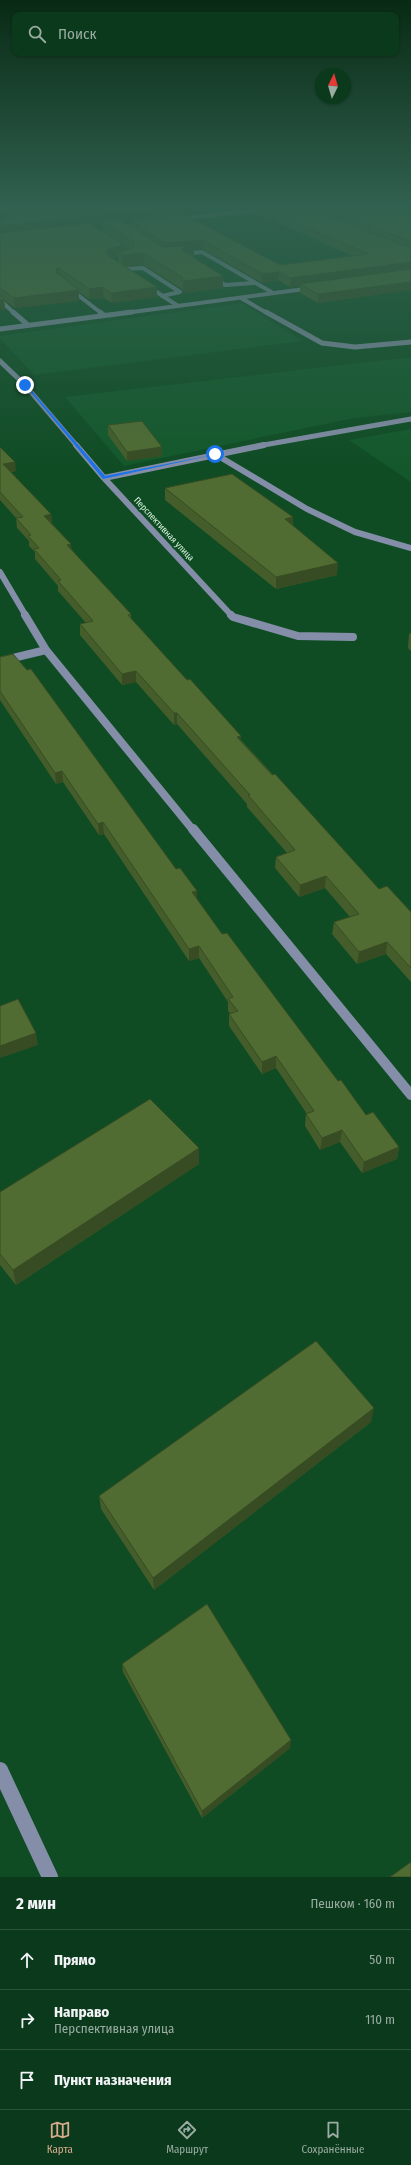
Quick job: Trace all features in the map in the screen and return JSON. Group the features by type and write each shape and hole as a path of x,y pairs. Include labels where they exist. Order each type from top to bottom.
{"street":[{"path":"76,294 104,315"},
{"path":"158,294 178,306"},
{"path":"162,296 173,294"},
{"path":"0,329 269,294"},
{"path":"241,298 322,343 354,347 411,342"},
{"path":"0,300 28,325"},
{"name":"Перспективная улица","path":"0,361 25,385 104,478 233,618 298,636 353,636"},
{"path":"104,478 215,454 411,420"},
{"path":"215,454 307,510 356,532 411,548"},
{"path":"0,572 46,650 411,1095"},
{"path":"0,660 46,650"},
{"path":"0,1770 50,1877"}],"shaded area":[{"path":"242,303 302,341 34,375 0,338 0,336"},
{"path":"411,357 411,412 354,418 124,466 65,397"},
{"path":"411,429 411,482 349,440"}],"building":[{"path":"8,294 50,294 14,298"},
{"path":"142,421 162,447 127,452 108,425"},
{"path":"0,447 15,462 3,464 51,514 44,516 71,544 67,545 131,614 128,615 187,680 190,679 241,736 237,737 272,775 275,774 379,889 387,886 411,912 411,968 387,942 359,952 334,922 359,914 326,876 300,885 276,857 295,850 248,795 250,795 177,713 174,713 136,671 122,674 80,624 93,621 58,581 61,580 34,549 39,548 28,536 31,535 16,518 23,517 0,492"},
{"path":"232,474 293,517 285,519 338,563 276,577 165,488"},
{"path":"13,654 27,670 31,669 176,869 180,868 197,891 192,892 222,934 227,933 338,1081 341,1080 366,1115 373,1112 399,1147 364,1162 342,1130 322,1138 306,1114 314,1111 276,1056 262,1062 229,1014 238,1011 228,999 233,997 199,946 189,949 103,822 98,824 62,771 55,773 0,691 0,657"},
{"path":"18,999 36,1033 0,1046 0,1006"},
{"path":"150,1099 199,1148 13,1270 0,1254 0,1192"},
{"path":"316,1341 374,1408 153,1578 99,1496"},
{"path":"207,1604 291,1740 202,1811 122,1664"},
{"path":"411,1862 411,1877 390,1877"}],"route":[{"path":"25,385 104,478 215,454"}]}
